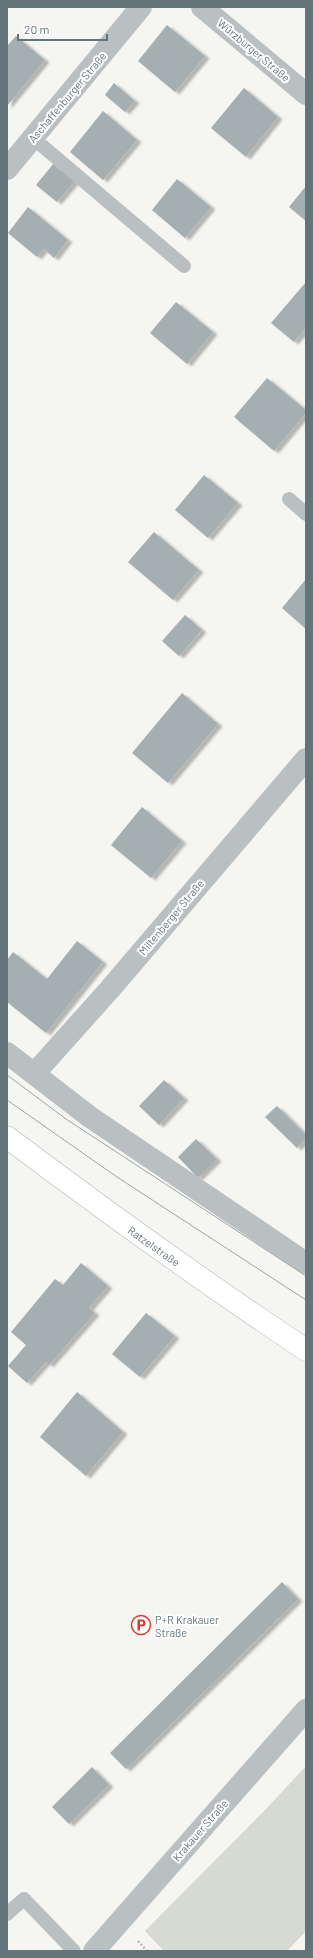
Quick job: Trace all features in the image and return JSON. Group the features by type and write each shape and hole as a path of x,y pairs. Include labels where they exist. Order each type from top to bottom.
{"main road":[{"name":"Ratzelstraße","path":"7,1137 112,1217 230,1300 306,1350"}],"street":[{"name":"Aschaffenburger Straße","path":"7,169 141,7"},
{"name":"Würzburger Straße","path":"202,7 306,94"},
{"name":"Miltenberger Straße","path":"34,1074 110,989 306,759"},
{"path":"7,1052 90,1117 306,1263"},
{"name":"Krakauer Straße","path":"94,1951 306,1710"}],"lane":[{"path":"33,138 184,266"},
{"path":"288,499 306,514"},
{"path":"7,1914 24,1899 74,1951"}],"shaded area":[{"path":"306,1766 306,1931 287,1951 164,1951 145,1931 267,1808"}],"building":[{"path":"167,25 205,56 175,92 138,61"},
{"path":"16,36 45,60 7,106 7,46"},
{"path":"114,83 135,101 125,112 105,95"},
{"path":"244,88 278,117 246,157 211,128"},
{"path":"103,111 137,140 103,180 70,152"},
{"path":"54,163 75,181 57,202 36,185"},
{"path":"177,179 211,207 185,238 152,210"},
{"path":"306,186 306,221 289,207"},
{"path":"28,207 68,240 54,258 44,249 37,257 8,233"},
{"path":"306,282 306,328 294,342 271,323"},
{"path":"176,302 213,332 187,364 150,333"},
{"path":"267,378 306,410 306,413 274,451 234,417"},
{"path":"204,475 238,503 208,538 175,510"},
{"path":"154,532 199,570 173,600 128,562"},
{"path":"306,579 306,629 282,608"},
{"path":"185,615 202,630 179,656 162,641"},
{"path":"182,693 218,724 168,783 132,753"},
{"path":"142,807 182,841 151,878 111,845"},
{"path":"77,941 103,962 46,1033 7,1002 7,960 13,952 47,979"},
{"path":"164,1080 184,1098 159,1125 139,1106"},
{"path":"277,1106 306,1135 306,1138 297,1148 265,1117"},
{"path":"196,1139 217,1159 198,1178 178,1157"},
{"path":"81,1263 108,1286 89,1308 95,1313 49,1365 46,1362 27,1383 8,1366 26,1345 11,1332 55,1279 63,1285"},
{"path":"146,1313 175,1336 140,1377 112,1354"},
{"path":"77,1392 123,1432 86,1476 40,1437"},
{"path":"282,1582 298,1599 126,1769 110,1753"},
{"path":"92,1767 109,1785 69,1824 52,1807"}],"tram line":[{"path":"7,1075 66,1119 306,1276"},
{"path":"7,1100 117,1177 306,1300"}],"place":[{"name":"P+R Krakauer Straße","path":"141,1625"}]}
